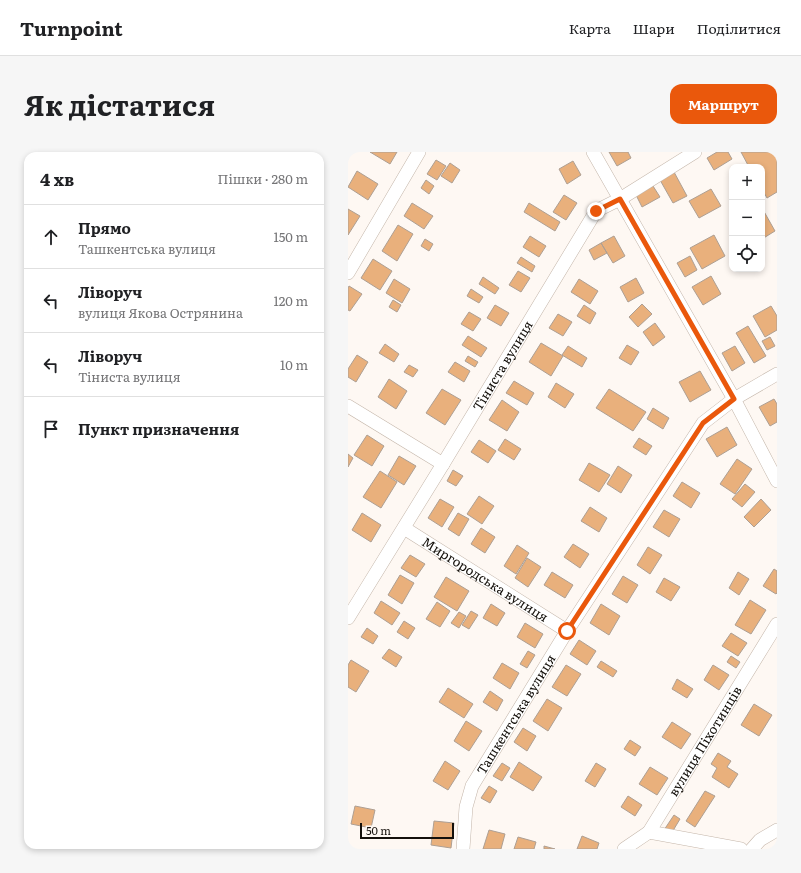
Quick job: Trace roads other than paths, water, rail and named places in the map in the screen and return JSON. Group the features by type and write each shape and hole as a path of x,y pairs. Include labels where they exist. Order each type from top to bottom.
{"street":[{"path":"348,273 419,152"},
{"path":"593,152 734,399 777,481"},
{"name":"Тіниста вулиця","path":"348,618 596,211 620,199 695,152"},
{"name":"Ташкентська вулиця","path":"463,849 466,807 472,786 567,631 703,423 734,399 777,374"},
{"path":"348,406 443,464"},
{"name":"Миргородська вулиця","path":"404,528 567,631"},
{"name":"вулиця Піхотинців","path":"624,849 649,832 777,624"},
{"path":"752,849 760,840 777,830"},
{"path":"649,832 741,849"}]}
